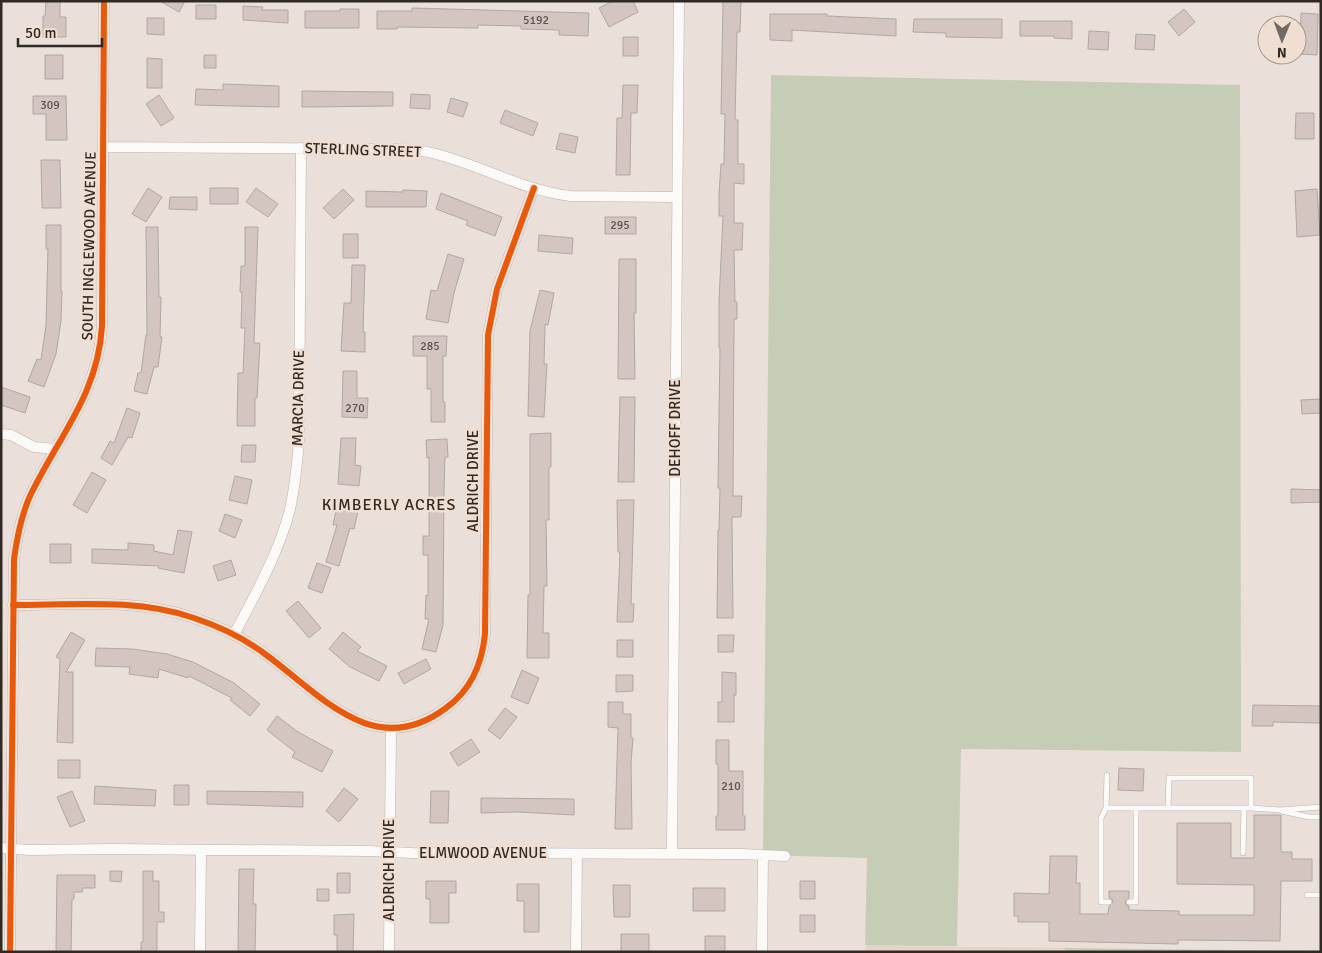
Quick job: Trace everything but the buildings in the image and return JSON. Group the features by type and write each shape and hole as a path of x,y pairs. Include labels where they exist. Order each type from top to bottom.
{"street":[{"name":"SOUTH INGLEWOOD AVENUE","path":"10,952 6,849 14,559 19,527 29,498 86,393 94,373 99,351 102,326 104,1"},
{"name":"DEHOFF DRIVE","path":"672,854 679,1"},
{"name":"STERLING STREET","path":"103,146 398,148 445,157 554,194 570,196 677,197"},
{"name":"MARCIA DRIVE","path":"234,635 263,580 278,546 289,512 296,477 299,441 301,148"},
{"name":"ALDRICH DRIVE","path":"388,952 391,729 421,722 437,715 455,702 472,680 482,656 485,634 486,359 488,335 497,289 534,188"},
{"path":"1,434 11,436 34,447 56,449"},
{"path":"13,605 119,605 148,607 193,618 234,635 264,653 342,713 370,726 391,729"},
{"name":"ELMWOOD AVENUE","path":"6,849 785,856"},
{"path":"200,952 201,850"},
{"path":"576,952 577,854"},
{"path":"762,952 763,855"}],"lane":[{"path":"1107,776 1106,808 1101,818 1101,902 1109,902"},
{"path":"1168,808 1169,778 1251,778 1251,808"},
{"path":"1280,810 1310,806 1321,807"},
{"path":"1106,808 1251,808 1280,810 1309,817 1321,817"},
{"path":"1129,902 1136,902 1136,808"},
{"path":"1243,853 1244,808"},
{"path":"1307,895 1321,895"}],"shaded area":[{"path":"866,945 1065,948 1065,952 865,952"}],"green space":[{"path":"771,75 1240,85 1241,752 961,749 957,946 865,945 867,858 763,855"},
{"path":"1065,948 1321,951 1321,952 1065,952"}],"cycle path":[{"path":"10,952 14,559 20,527 30,496 85,395 99,351 102,326 104,1"},
{"path":"13,605 128,605 172,612 194,618 240,638 265,654 327,703 349,716 372,725 395,728 420,723 455,701 474,676 481,656 485,634 488,335 497,289 534,188"}],"district":[{"name":"KIMBERLY ACRES","path":"389,504"}]}
